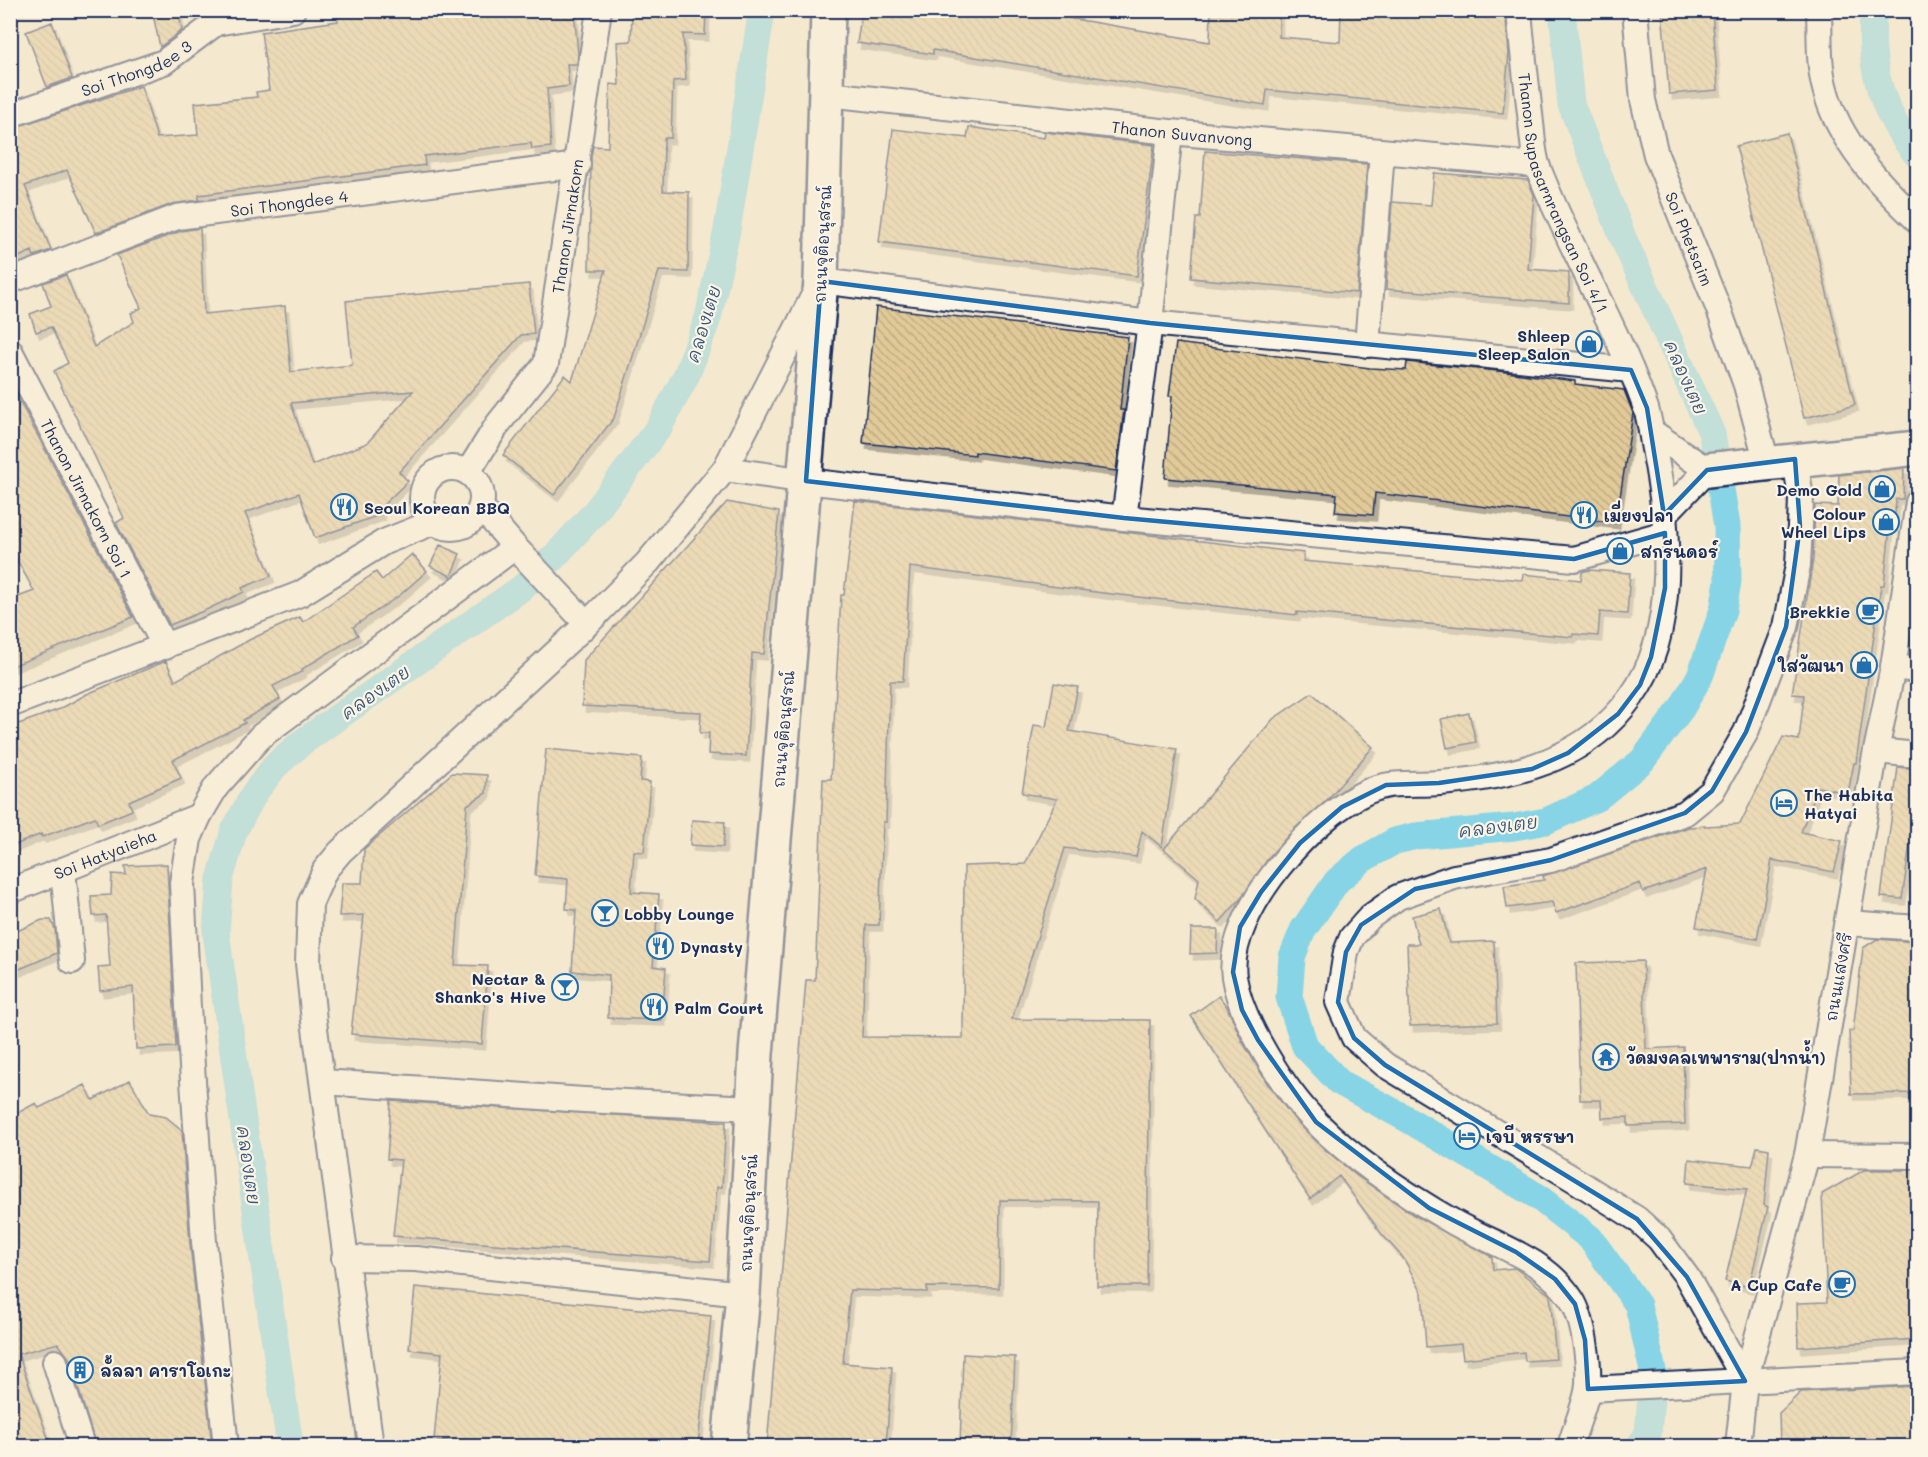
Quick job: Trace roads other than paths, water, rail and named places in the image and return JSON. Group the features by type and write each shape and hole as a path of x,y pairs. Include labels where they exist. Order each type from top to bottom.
{"street":[{"name":"Soi Thongdee 3","path":"10,115 164,62 216,23 293,10"},
{"name":"Thanon Jirnakorn","path":"458,469 546,364 578,165 599,10"},
{"name":"ถนนจุติอนุสรณ์","path":"729,1446 743,1294 753,1108 821,280 828,94 828,10"},
{"name":"Thanon Supasarnrangsan Soi 4/1","path":"1519,10 1536,165 1647,408 1668,559 1652,657 1640,685 1618,714 1568,753 1532,769 1439,783 1386,785 1360,795 1342,807 1300,843 1254,901 1240,927 1233,972 1242,1010 1258,1040 1280,1075 1316,1122 1363,1161 1429,1208 1516,1252 1555,1279 1575,1304 1585,1340 1588,1389"},
{"name":"Soi Phetsaim","path":"1635,10 1643,100 1656,155 1719,310 1772,462 1801,498 1798,565 1786,627 1746,732 1712,791 1685,813 1551,860 1454,877 1428,884 1398,897 1370,917 1352,937 1345,960 1338,1002 1354,1038 1385,1065 1580,1183 1637,1220 1659,1239 1699,1296 1745,1381"},
{"path":"1819,10 1824,88 1834,117 1855,152 1883,188 1917,221"},
{"name":"Thanon Suvanvong","path":"828,94 1170,132 1536,165"},
{"path":"1124,518 1150,323 1170,132"},
{"path":"1367,345 1382,152"},
{"name":"Soi Thongdee 4","path":"10,281 177,217 578,165"},
{"path":"371,1446 314,1021 307,941 310,904 325,870 340,852 580,617 648,562 725,469 821,280 1150,323 1631,370"},
{"name":"Thanon Jirnakorn Soi 1","path":"10,351 165,647"},
{"path":"1651,431 1707,470 1917,448"},
{"path":"384,542 422,496 430,477 458,469 481,487 481,507 470,522 462,527 452,528 434,522 427,514 422,496"},
{"path":"725,469 806,481 1124,518 1574,559 1664,524 1707,470"},
{"name":"ถนนเเสงศรี","path":"1738,1446 1745,1381 1807,1155 1876,751 1913,563 1917,502"},
{"path":"481,507 580,617"},
{"path":"10,705 300,594 384,542 434,522"},
{"path":"462,527 515,547"},
{"path":"226,1446 204,1242 182,907 186,854 199,816 216,787 240,758 277,723 515,547"},
{"path":"1893,667 1917,670"},
{"path":"1876,751 1917,755"},
{"name":"Soi Hatyaieha","path":"10,891 199,816"},
{"path":"63,870 72,961"},
{"path":"1847,923 1917,928"},
{"path":"323,1082 584,1100 753,1108"},
{"path":"1807,1155 1917,1156"},
{"path":"345,1258 416,1258 743,1294"},
{"path":"55,1362 82,1446"},
{"path":"1570,1446 1588,1389 1917,1372"}],"waterway":[{"name":"คลองเตย","path":"290,1446 216,933 220,879 234,831 255,792 276,765 301,743 523,587 595,512 659,427 687,374 708,318 727,230 762,10"},
{"name":"คลองเตย","path":"1562,10 1571,104 1623,238 1712,434 1727,526 1728,581 1723,610 1700,676 1681,709 1642,761 1597,798 1546,821 1514,827 1416,836 1395,841 1363,859 1337,881 1303,930 1292,957 1289,997 1305,1046 1339,1082 1407,1119 1537,1196 1590,1238 1638,1305 1653,1371 1648,1434 1639,1446"},
{"name":"คลองเตย","path":"1874,10 1873,50 1880,88 1895,123 1918,156"}],"place":[{"name":"Shleep Sleep Salon","path":"1589,344"},
{"name":"Demo Gold","path":"1882,489"},
{"name":"Seoul Korean BBQ","path":"344,507"},
{"name":"เมี่ยงปลา","path":"1584,515"},
{"name":"Colour Wheel Lips","path":"1886,522"},
{"name":"สกรีนดอร์","path":"1620,551"},
{"name":"Brekkie","path":"1870,611"},
{"name":"ใสวัฒนา","path":"1864,665"},
{"name":"The Habita Hatyai","path":"1784,803"},
{"name":"Lobby Lounge","path":"605,913"},
{"name":"Dynasty","path":"660,946"},
{"name":"Nectar & Shanko's Hive","path":"565,987"},
{"name":"Palm Court","path":"654,1007"},
{"name":"วัดมงคลเทพาราม(ปากน้ำ)","path":"1606,1057"},
{"name":"เจบี หรรษา","path":"1467,1136"},
{"name":"A Cup Cafe","path":"1842,1284"},
{"name":"ลั้ลลา คาราโอเกะ","path":"80,1370"}]}
